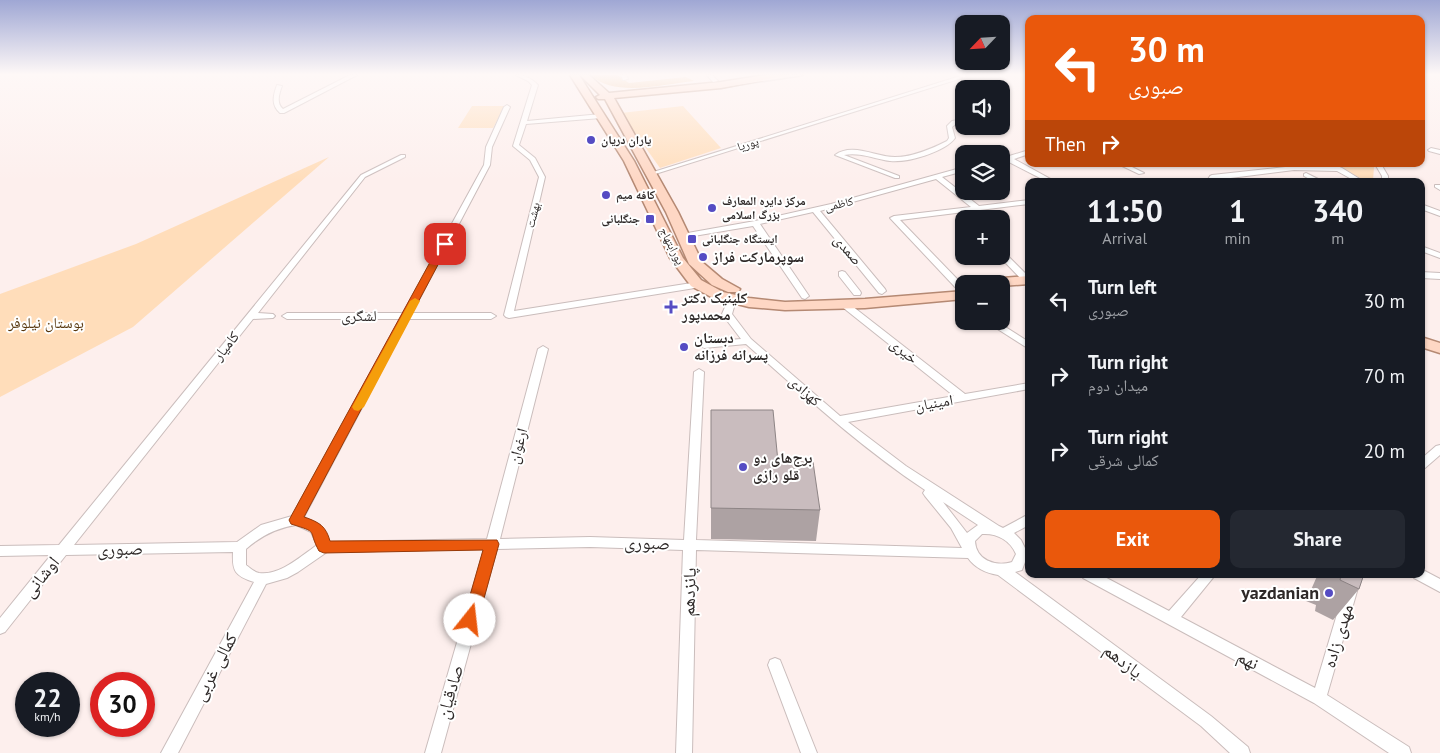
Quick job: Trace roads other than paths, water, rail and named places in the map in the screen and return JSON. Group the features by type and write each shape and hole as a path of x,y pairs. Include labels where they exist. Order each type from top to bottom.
{"main road":[{"name":"پورابتهاج","path":"598,110 672,212 696,264 716,282 748,293 805,296 955,288"},
{"path":"608,110 611,128"},
{"name":"پورابتهاج","path":"611,110 644,175 656,214 680,264 698,285 732,300 779,305 844,304 955,289"},
{"path":"656,214 672,212"},
{"path":"1010,283 1025,283"},
{"path":"1010,289 1025,284"},
{"path":"1425,343 1440,348"}],"street":[{"path":"296,520 407,317 487,165 489,147 505,110"},
{"path":"526,110 522,123 601,116"},
{"name":"پوریا","path":"644,175 855,110"},
{"path":"897,177 838,155 847,152 887,158 904,158 949,142 952,138 949,127 955,122"},
{"name":"بهشت","path":"522,123 516,146 533,159 542,177 509,315 698,285"},
{"path":"1431,150 1440,152"},
{"path":"1010,157 1025,153"},
{"name":"کامیار","path":"62,550 363,176 403,156"},
{"path":"1010,162 1041,178"},
{"path":"1128,167 1141,173"},
{"path":"1263,167 1270,171"},
{"path":"1336,167 1355,178"},
{"path":"1212,178 1294,168 1340,169"},
{"name":"کاظمی","path":"682,236 755,223 862,198 955,171"},
{"path":"1306,175 1312,178"},
{"path":"936,176 978,208"},
{"path":"955,281 894,218 978,208 1025,205"},
{"path":"1425,208 1440,214"},
{"name":"صمدی","path":"814,209 882,291"},
{"path":"755,223 805,296"},
{"path":"1425,250 1440,256"},
{"path":"1010,264 1025,280"},
{"path":"842,274 857,293"},
{"path":"1426,276 1440,278"},
{"name":"کهزادی","path":"732,300 727,314 748,341 838,420 902,469 936,500 955,525 969,549"},
{"name":"خیری","path":"844,304 963,398"},
{"path":"250,316 270,316"},
{"name":"لشگری","path":"288,316 491,316"},
{"path":"1003,330 1025,344"},
{"path":"704,345 748,341"},
{"name":"ارغوان","path":"492,544 543,349"},
{"name":"پانزدهم","path":"684,753 690,544 699,372"},
{"name":"امینیان","path":"838,420 1025,387"},
{"path":"1425,462 1440,449"},
{"name":"کهزادی","path":"902,469 1000,531"},
{"path":"296,520 315,526 321,533 324,547 294,568 261,581 246,575 239,567 240,547 253,534 267,526 296,520"},
{"path":"1000,531 1025,521"},
{"path":"1015,540 1022,554 1021,560 1010,569 1002,570 984,566 969,549 972,534 986,529 1000,531 1025,544"},
{"name":"صبوری","path":"324,547 492,544 690,544 969,549"},
{"name":"صادقیان","path":"433,753 492,544"},
{"name":"صبوری","path":"0,551 240,547"},
{"name":"اوشانی","path":"0,628 62,550"},
{"name":"یازدهم","path":"1002,570 1206,721 1242,753"},
{"path":"1425,577 1440,586"},
{"name":"نهم","path":"1095,578 1319,698 1403,753"},
{"path":"1170,619 1206,578"},
{"name":"مهدی زاده","path":"1319,698 1355,578"},
{"name":"کمالی غربی","path":"169,753 261,581"},
{"path":"775,665 809,753"}],"place":[{"name":"یاران دریان","path":"591,140"},
{"name":"کافه میم","path":"606,195"},
{"name":"مرکز دایره المعارف بزرگ اسلامی","path":"712,208"},
{"name":"جنگلبانی","path":"650,219"},
{"name":"ایستگاه جنگلبانی","path":"692,239"},
{"name":"سوپرمارکت فراز","path":"703,257"},
{"name":"کلینیک دکتر محمدپور","path":"671,307"},
{"name":"دبستان پسرانه فرزانه","path":"684,347"},
{"name":"برج‌های دو قلو رازی","path":"743,467"},
{"name":"yazdanian","path":"1329,593"}],"park label":[{"name":"بوستان نیلوفر","path":"46,323"}]}
